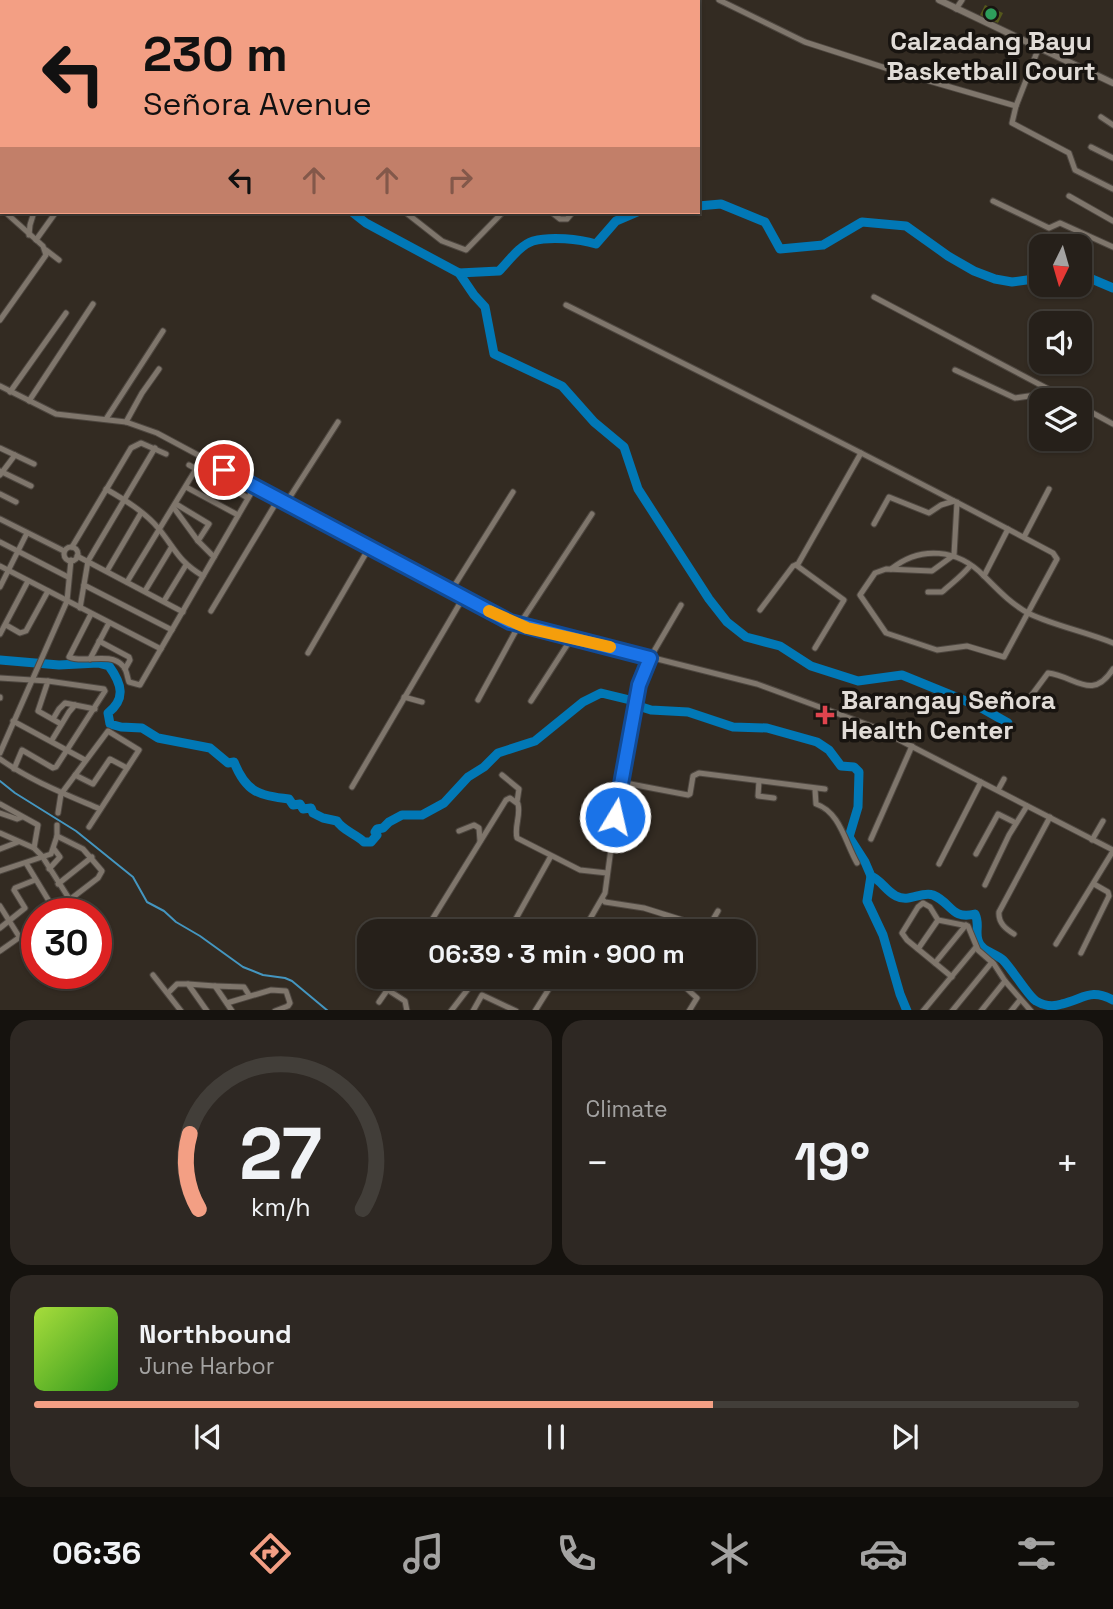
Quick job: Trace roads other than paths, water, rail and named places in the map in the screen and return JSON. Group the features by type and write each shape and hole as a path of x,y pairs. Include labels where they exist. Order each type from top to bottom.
{"street":[{"path":"719,0 806,42 1016,106"},
{"path":"939,0 1113,83"},
{"path":"956,9 962,0"},
{"path":"1039,47 1011,121 1069,153 1075,170 1113,189"},
{"path":"1101,117 1113,125"},
{"path":"1091,147 1113,158"},
{"path":"1069,196 1113,221"},
{"path":"993,201 1049,228 1060,223 1113,247"},
{"path":"7,214 59,260"},
{"path":"29,235 33,214"},
{"path":"36,240 55,214"},
{"path":"408,214 442,241 466,250 501,214"},
{"path":"554,214 560,219 567,219 571,214"},
{"path":"0,320 43,262 46,250"},
{"path":"874,297 1047,388"},
{"path":"29,401 93,303"},
{"path":"566,305 861,453 1056,556 1029,614 1004,657 967,646 941,651 926,648 886,633 860,595 875,573 891,569 932,571 954,555"},
{"path":"10,392 66,313"},
{"path":"106,419 163,331"},
{"path":"126,422 159,369"},
{"path":"955,370 1015,398 1029,396"},
{"path":"0,386 60,415 126,422 158,433 463,598 519,625 757,684 874,727 1113,850 1056,944"},
{"path":"1092,412 1113,424"},
{"path":"285,503 338,422"},
{"path":"65,551 72,547 136,444 141,443 166,454"},
{"path":"0,448 34,464"},
{"path":"80,608 88,561 155,448"},
{"path":"760,610 778,584 796,565 861,453"},
{"path":"15,455 1,473 31,486"},
{"path":"91,614 68,656 71,659 118,663 125,669 129,682 139,685 249,496 189,465"},
{"path":"127,582 196,469"},
{"path":"186,487 238,515"},
{"path":"106,489 125,500 158,528 186,565 203,576"},
{"path":"1024,537 1049,489"},
{"path":"451,591 513,492"},
{"path":"0,494 16,502"},
{"path":"874,523 889,497 929,513 941,505 956,502"},
{"path":"211,611 279,498"},
{"path":"954,555 956,502"},
{"path":"175,506 198,541 215,556"},
{"path":"175,506 209,524 198,541"},
{"path":"107,571 141,513"},
{"path":"478,700 519,625 592,514"},
{"path":"0,519 65,551"},
{"path":"984,576 1008,529"},
{"path":"0,587 27,533"},
{"path":"0,542 68,577"},
{"path":"72,547 77,556"},
{"path":"145,591 171,548"},
{"path":"309,653 369,548"},
{"path":"65,551 65,557 71,560"},
{"path":"891,569 923,554 954,555 1029,614 1113,643"},
{"path":"77,556 183,612"},
{"path":"0,753 3,737 13,721 67,601 71,560 77,556"},
{"path":"164,601 186,565"},
{"path":"796,565 844,600 815,648"},
{"path":"0,566 161,649"},
{"path":"929,592 942,592 970,566"},
{"path":"0,634 28,581"},
{"path":"84,585 172,630"},
{"path":"6,625 24,633 48,591"},
{"path":"352,787 463,598"},
{"path":"591,919 603,900 620,782 638,692 650,658 681,605"},
{"path":"90,659 109,623"},
{"path":"531,701 571,639"},
{"path":"99,641 129,657 125,669"},
{"path":"1022,708 1048,673 1081,685 1091,685 1103,681 1113,669"},
{"path":"0,678 33,678 105,691 55,768 22,750 14,769"},
{"path":"48,681 38,711 61,724"},
{"path":"404,697 422,702"},
{"path":"53,719 65,703 95,709"},
{"path":"52,740 75,705"},
{"path":"13,721 85,760"},
{"path":"58,813 61,794 108,732 138,748 138,751 89,827"},
{"path":"871,839 912,746"},
{"path":"0,759 61,794 100,809"},
{"path":"75,775 93,784 110,759 127,768"},
{"path":"620,782 688,795 693,776 699,773 825,789"},
{"path":"502,775 519,789 517,803 520,812 515,829 517,838 580,870 607,873"},
{"path":"998,790 1004,779"},
{"path":"760,781 758,796 774,798"},
{"path":"939,864 981,782"},
{"path":"815,789 816,804 828,810 839,824 857,863"},
{"path":"432,919 506,800 510,798 517,803"},
{"path":"0,804 38,826 34,848"},
{"path":"985,885 1027,806"},
{"path":"0,813 17,819 22,817"},
{"path":"976,854 998,814 1016,823"},
{"path":"1014,934 1004,926 999,912 1050,817"},
{"path":"1092,840 1103,821"},
{"path":"0,871 51,854 57,825"},
{"path":"459,831 474,825 479,828 480,841"},
{"path":"0,833 34,848 42,856 68,898"},
{"path":"57,835 92,857 102,871 98,878 72,898"},
{"path":"0,849 18,842"},
{"path":"48,869 60,858 54,849"},
{"path":"516,919 551,856"},
{"path":"58,884 92,857"},
{"path":"26,863 45,898"},
{"path":"0,928 25,908 15,888 35,880"},
{"path":"1081,953 1109,897 1108,892 1094,884"},
{"path":"603,900 644,908 708,928 718,911"},
{"path":"952,976 902,933 923,903 930,907 938,920 966,925 972,932 976,947 992,962 1020,1000 1031,1010"},
{"path":"0,906 20,937 0,951"},
{"path":"918,949 938,920"},
{"path":"935,963 966,925"},
{"path":"923,1010 976,947"},
{"path":"953,1010 992,962"},
{"path":"153,975 181,1010"},
{"path":"981,1010 1005,981"},
{"path":"168,993 177,984 188,984 244,986 250,995"},
{"path":"188,984 207,1010"},
{"path":"215,986 232,1010"},
{"path":"451,1010 468,989"},
{"path":"535,1010 549,989"},
{"path":"687,989 697,998 689,1010"},
{"path":"227,1003 271,990 286,991 290,1003 288,1006"},
{"path":"380,1002 388,990 405,1001 407,1010"},
{"path":"473,1010 482,995 516,1010"},
{"path":"1011,1010 1020,1000"},
{"path":"495,1010 499,1003"},
{"path":"275,1010 288,1006 295,1010"}],"waterway":[{"path":"700,206 721,204 765,222 780,249 823,245 862,222 906,226 974,271 1012,282 1029,280"},
{"path":"355,214 366,223 459,273 485,307 494,354 562,386 594,422 624,447 638,489 709,599 727,622 746,637 780,646 811,666 858,681 902,675 978,706 1008,723"},
{"path":"459,273 499,271 519,250 533,241 565,239 596,244 616,221 632,214"},
{"path":"1092,279 1113,288"},
{"path":"0,660 59,665 98,663 109,666 120,691 118,702 108,713 110,724 142,728 158,738 210,748 228,763 234,762 243,780 255,791 289,799 293,805 300,804 303,809 311,808 313,813 337,821 364,842 371,842 377,835 377,829 402,815 422,815 444,803 468,777 484,767 498,753 535,741 583,702 601,693 630,700 632,704 651,710 688,712 733,727 767,728 817,742 829,750 841,766 854,767 859,772 858,807 849,837 871,876 901,898 933,895 956,913 975,914 980,944 1003,960 1039,1003 1055,1006 1093,995 1113,1000"},
{"path":"0,781 76,831 133,877 147,902 243,967 263,975 292,981 327,1010"},
{"path":"871,876 867,901 883,935 907,1010"}],"place":[{"name":"Calzadang Bayu Basketball Court","path":"991,14"},
{"name":"Barangay Señora Health Center","path":"825,715"}]}
